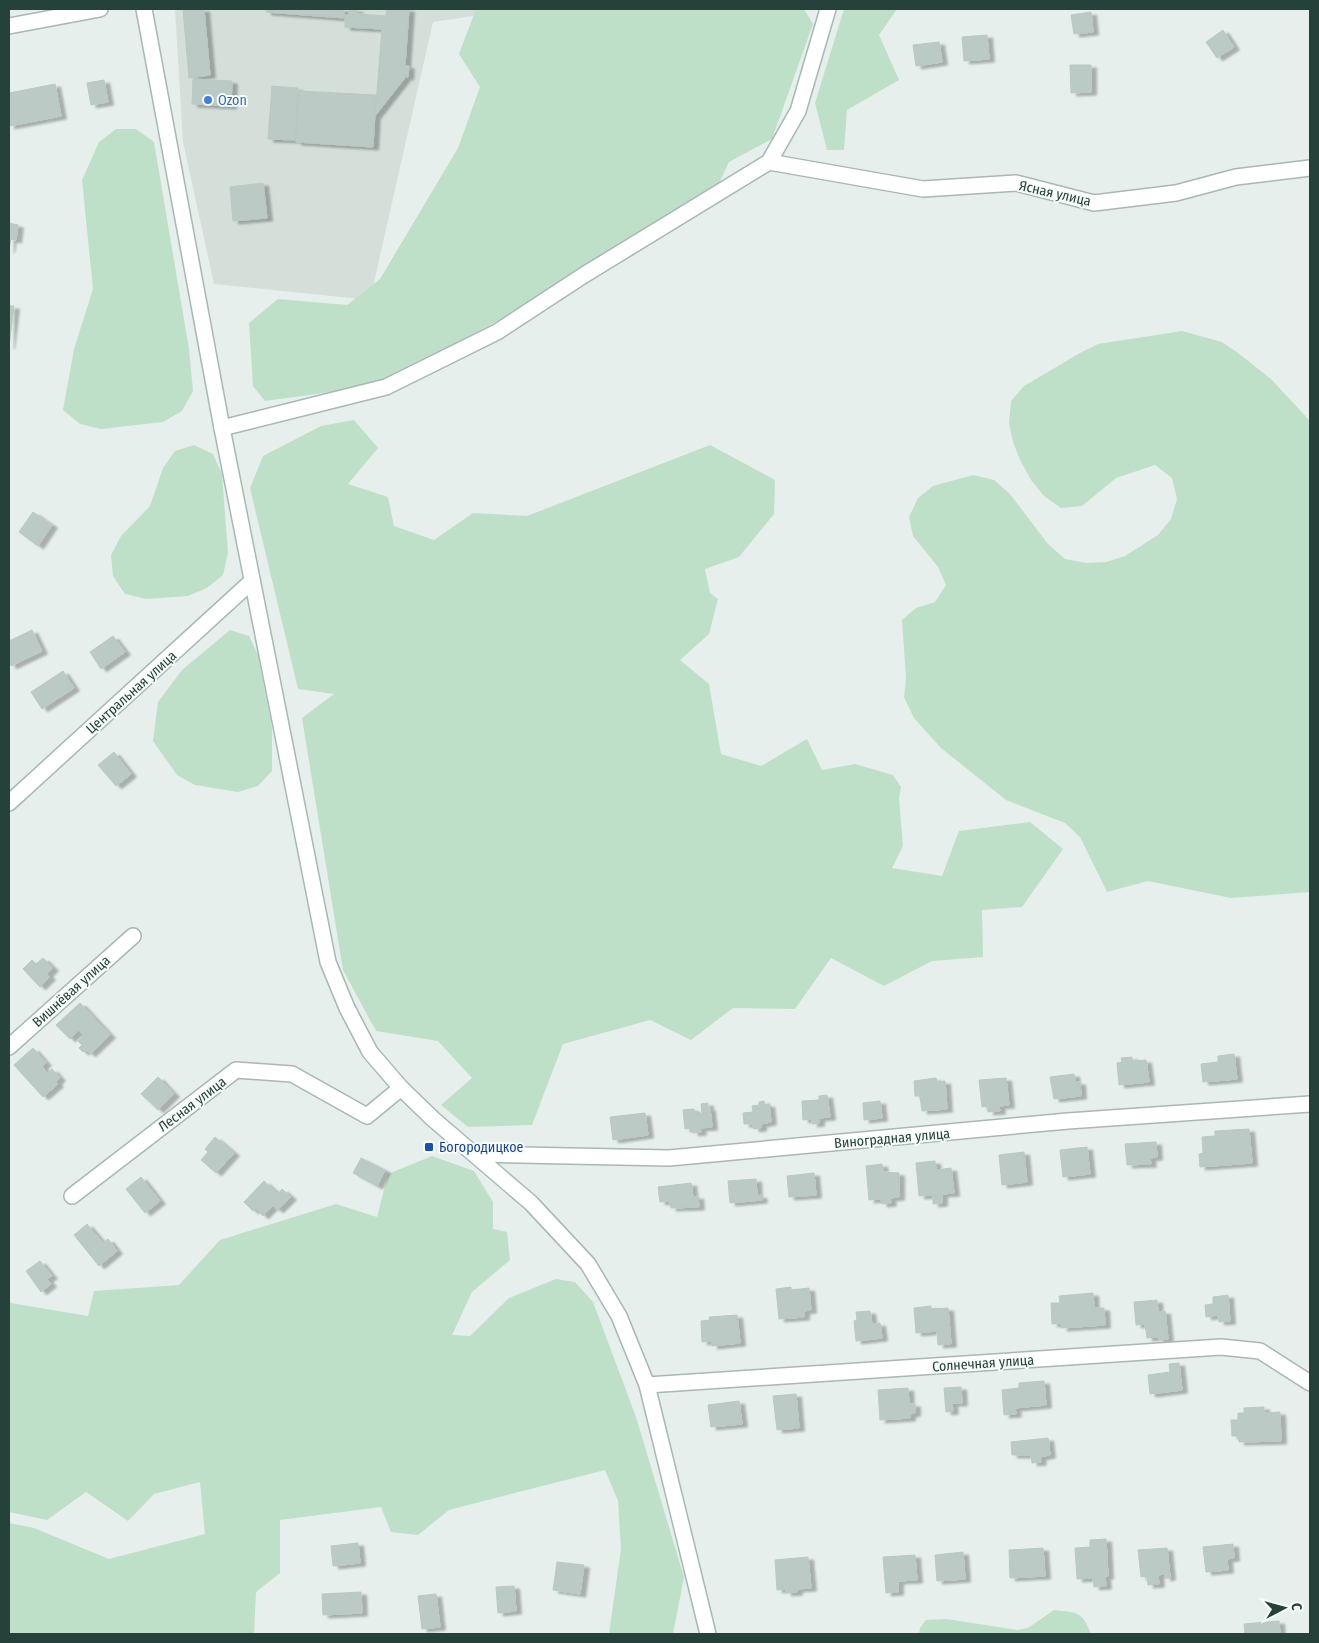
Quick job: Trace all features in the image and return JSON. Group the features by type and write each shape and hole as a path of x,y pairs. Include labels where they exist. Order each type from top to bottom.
{"street":[{"path":"9,26 100,9"},
{"path":"144,9 222,428 328,962 347,1008 370,1052 401,1088 433,1119 531,1203 588,1264 619,1316 648,1385 708,1634"},
{"path":"222,428 386,387 497,332 769,162 798,111 828,9"},
{"name":"Ясная улица","path":"769,162 923,189 1016,183 1094,203 1176,193 1236,177 1310,168"},
{"name":"Центральная улица","path":"9,803 252,581"},
{"name":"Вишнёвая улица","path":"9,1047 133,936"},
{"name":"Лесная улица","path":"72,1196 236,1070 292,1074 367,1116 401,1088"},
{"name":"Виноградная улица","path":"474,1154 670,1158 1068,1122 1310,1104"},
{"name":"Солнечная улица","path":"648,1385 1221,1347 1260,1351 1310,1383"}],"shaded area":[{"path":"175,9 520,9 433,22 370,300 214,284 183,142"}],"green space":[{"path":"476,9 804,9 813,24 772,139 729,162 714,194 492,324 376,386 265,401 253,386 249,323 278,299 347,305 380,279 458,148 480,87 459,54"},
{"path":"844,9 897,9 879,35 899,80 847,110 844,150 827,150 815,103"},
{"path":"116,129 136,129 154,142 189,349 193,391 182,411 163,422 101,429 80,424 63,410 74,349 93,289 82,180 99,142"},
{"path":"1182,331 1222,342 1238,353 1271,379 1310,421 1310,892 1231,898 1148,881 1107,892 1080,837 1065,823 1006,800 941,748 914,718 904,697 906,678 902,620 916,608 935,602 946,585 938,567 913,536 909,517 918,498 933,486 973,475 994,480 1010,494 1048,544 1065,559 1086,563 1106,562 1125,556 1158,535 1171,519 1177,499 1172,478 1155,465 1116,478 1082,506 1061,508 1044,496 1031,480 1020,460 1013,442 1009,423 1011,401 1024,386 1098,344"},
{"path":"354,420 378,448 348,484 388,497 394,526 434,540 473,513 527,516 710,445 775,480 774,514 739,557 705,569 710,593 718,599 709,634 680,660 709,684 721,754 761,766 807,739 822,770 855,764 893,775 901,787 899,798 903,846 892,868 942,876 959,831 1030,822 1063,849 1022,907 982,910 983,957 932,961 884,986 831,958 795,1009 733,1008 691,1040 650,1020 563,1044 532,1125 468,1127 441,1105 472,1078 438,1041 376,1031 343,970 302,718 334,694 298,689 250,488 263,456 321,426"},
{"path":"194,445 213,454 222,474 228,553 223,575 207,588 188,596 146,599 125,594 113,576 111,555 121,536 150,506 163,468 175,451"},
{"path":"230,630 249,636 258,655 272,728 272,771 258,786 238,792 195,785 177,775 153,741 158,702 182,670"},
{"path":"432,1156 474,1171 493,1202 493,1229 507,1232 510,1260 472,1292 452,1335 470,1336 509,1298 556,1279 575,1282 593,1302 636,1417 684,1577 673,1634 609,1634 621,1549 618,1501 605,1470 449,1510 418,1535 391,1532 381,1507 280,1520 280,1573 256,1592 254,1634 9,1634 9,1523 34,1528 109,1559 205,1534 200,1482 154,1494 128,1521 86,1492 47,1520 9,1512 9,1301 11,1303 88,1316 94,1291 179,1285 220,1240 336,1204 377,1217 388,1174"},
{"path":"1054,1610 1077,1614 1085,1621 1091,1634 919,1634 920,1628 926,1620 947,1619 1017,1630 1028,1628"}],"building":[{"path":"183,9 204,9 210,75 189,78"},
{"path":"266,9 344,9 344,18 266,12"},
{"path":"350,9 358,10 357,14 386,16 387,9 409,9 405,66 409,66 408,77 404,77 375,116 382,29 345,27 345,15 349,15"},
{"path":"1091,12 1093,32 1074,34 1071,15"},
{"path":"1223,30 1234,47 1217,58 1206,42"},
{"path":"987,35 989,59 964,61 962,37"},
{"path":"939,42 942,62 916,66 913,45"},
{"path":"1070,65 1091,65 1091,92 1071,93"},
{"path":"193,79 232,81 231,106 192,104"},
{"path":"104,80 108,102 91,105 87,83"},
{"path":"55,84 61,116 9,126 9,93"},
{"path":"272,86 298,88 295,140 268,139"},
{"path":"299,91 376,95 373,147 296,142"},
{"path":"263,183 267,218 233,221 230,187"},
{"path":"9,223 18,225 16,240 11,239 9,250"},
{"path":"9,306 14,306 9,346"},
{"path":"33,512 52,525 38,546 19,532"},
{"path":"32,630 42,651 11,666 9,662 9,641"},
{"path":"113,636 125,652 101,669 90,652"},
{"path":"63,671 74,688 42,709 31,692"},
{"path":"114,752 131,774 116,786 98,765"},
{"path":"43,958 53,968 47,974 50,977 40,987 23,969 32,960 36,964"},
{"path":"80,1003 110,1035 90,1054 86,1050 83,1052 79,1048 82,1045 78,1041 83,1035 79,1030 70,1039 56,1025"},
{"path":"33,1048 46,1063 42,1066 47,1073 52,1069 60,1078 56,1082 58,1084 43,1097 14,1065"},
{"path":"1234,1054 1237,1079 1203,1082 1201,1064 1218,1062 1218,1056"},
{"path":"1132,1057 1132,1061 1146,1060 1149,1082 1119,1085 1117,1063 1122,1062 1121,1058"},
{"path":"1074,1074 1075,1082 1080,1082 1081,1096 1054,1099 1050,1077"},
{"path":"158,1077 174,1094 158,1110 141,1094"},
{"path":"936,1078 937,1082 945,1081 947,1109 922,1111 920,1096 915,1096 914,1081"},
{"path":"1006,1078 1009,1105 999,1106 1000,1111 988,1112 988,1106 982,1107 979,1080"},
{"path":"827,1095 830,1117 819,1118 819,1123 812,1124 812,1119 803,1120 802,1101 819,1100 819,1096"},
{"path":"764,1101 765,1105 769,1104 771,1122 761,1124 761,1128 754,1129 753,1124 744,1124 743,1113 753,1112 752,1106 759,1105 759,1102"},
{"path":"880,1101 882,1118 864,1120 863,1103"},
{"path":"708,1103 712,1127 700,1128 701,1132 693,1133 692,1128 685,1129 683,1110 694,1109 694,1111 697,1111 697,1115 702,1114 701,1104"},
{"path":"645,1113 648,1135 613,1140 610,1117"},
{"path":"1249,1129 1252,1163 1200,1167 1199,1154 1203,1153 1202,1137 1215,1136 1215,1131"},
{"path":"215,1137 234,1153 216,1173 201,1160 208,1152 205,1149"},
{"path":"1156,1142 1157,1157 1150,1158 1151,1164 1127,1165 1125,1144"},
{"path":"1087,1147 1090,1174 1063,1177 1060,1150"},
{"path":"1024,1152 1027,1182 1002,1185 999,1155"},
{"path":"361,1158 385,1170 377,1186 353,1173"},
{"path":"935,1161 936,1170 951,1168 954,1193 942,1194 942,1203 933,1204 933,1195 919,1196 916,1163"},
{"path":"882,1164 883,1172 899,1173 899,1197 890,1198 891,1203 882,1204 881,1199 869,1200 866,1166"},
{"path":"814,1173 816,1195 789,1197 787,1176"},
{"path":"141,1177 160,1201 145,1213 126,1189"},
{"path":"756,1179 757,1196 761,1195 762,1200 730,1203 728,1181"},
{"path":"264,1181 278,1194 282,1189 291,1197 278,1210 273,1206 263,1216 255,1208 253,1211 244,1202"},
{"path":"691,1183 693,1197 698,1196 699,1207 671,1208 670,1201 660,1202 658,1187"},
{"path":"87,1224 103,1243 108,1239 117,1251 99,1266 74,1235"},
{"path":"40,1261 52,1276 47,1279 51,1284 41,1292 26,1271"},
{"path":"791,1287 791,1290 809,1288 811,1310 804,1311 804,1317 779,1319 776,1289"},
{"path":"1093,1293 1094,1308 1104,1308 1105,1325 1062,1328 1061,1323 1052,1324 1051,1303 1060,1303 1059,1296"},
{"path":"1228,1295 1230,1321 1219,1322 1218,1315 1206,1317 1205,1305 1213,1304 1213,1297"},
{"path":"1157,1300 1158,1312 1165,1311 1168,1339 1159,1340 1158,1337 1147,1338 1145,1324 1136,1325 1134,1302"},
{"path":"931,1306 931,1309 948,1308 951,1344 938,1345 937,1331 916,1333 914,1308"},
{"path":"870,1311 872,1324 880,1323 882,1338 856,1341 854,1321 857,1320 856,1312"},
{"path":"737,1315 740,1343 712,1346 712,1341 702,1342 701,1321 710,1320 709,1317"},
{"path":"1179,1363 1182,1390 1150,1394 1148,1375 1170,1372 1169,1364"},
{"path":"1044,1381 1046,1405 1015,1408 1016,1414 1004,1415 1002,1390 1019,1388 1019,1383"},
{"path":"961,1387 962,1403 952,1403 953,1411 946,1412 944,1388"},
{"path":"908,1388 909,1404 915,1404 915,1413 910,1414 910,1418 880,1420 878,1390"},
{"path":"796,1394 799,1428 777,1430 773,1396"},
{"path":"739,1401 742,1424 711,1427 708,1405"},
{"path":"1264,1407 1264,1413 1280,1412 1281,1441 1239,1442 1239,1436 1232,1436 1231,1420 1238,1420 1238,1413 1244,1413 1244,1408"},
{"path":"1048,1438 1050,1455 1040,1457 1041,1462 1032,1463 1031,1455 1012,1455 1011,1442"},
{"path":"1106,1539 1108,1576 1105,1576 1106,1586 1094,1587 1093,1578 1077,1579 1075,1548 1090,1547 1090,1540"},
{"path":"358,1543 360,1563 333,1566 331,1546"},
{"path":"1233,1544 1234,1558 1227,1559 1228,1570 1206,1572 1203,1547"},
{"path":"1043,1548 1045,1576 1010,1578 1009,1550"},
{"path":"1167,1548 1170,1577 1165,1578 1165,1574 1158,1575 1159,1584 1148,1585 1147,1576 1141,1577 1138,1550"},
{"path":"963,1552 965,1579 937,1581 935,1555"},
{"path":"915,1555 917,1580 898,1581 898,1592 886,1593 883,1557"},
{"path":"808,1557 811,1588 797,1589 797,1592 786,1593 786,1589 777,1590 775,1560"},
{"path":"557,1562 584,1565 580,1594 553,1590"},
{"path":"514,1586 516,1611 498,1613 496,1587"},
{"path":"361,1592 362,1613 323,1615 322,1594"},
{"path":"436,1594 440,1627 422,1629 418,1596"},
{"path":"1279,1621 1280,1634 1245,1634 1244,1624"}],"place":[{"name":"Ozon","path":"208,100"},
{"name":"Богородицкое","path":"429,1147"}]}
